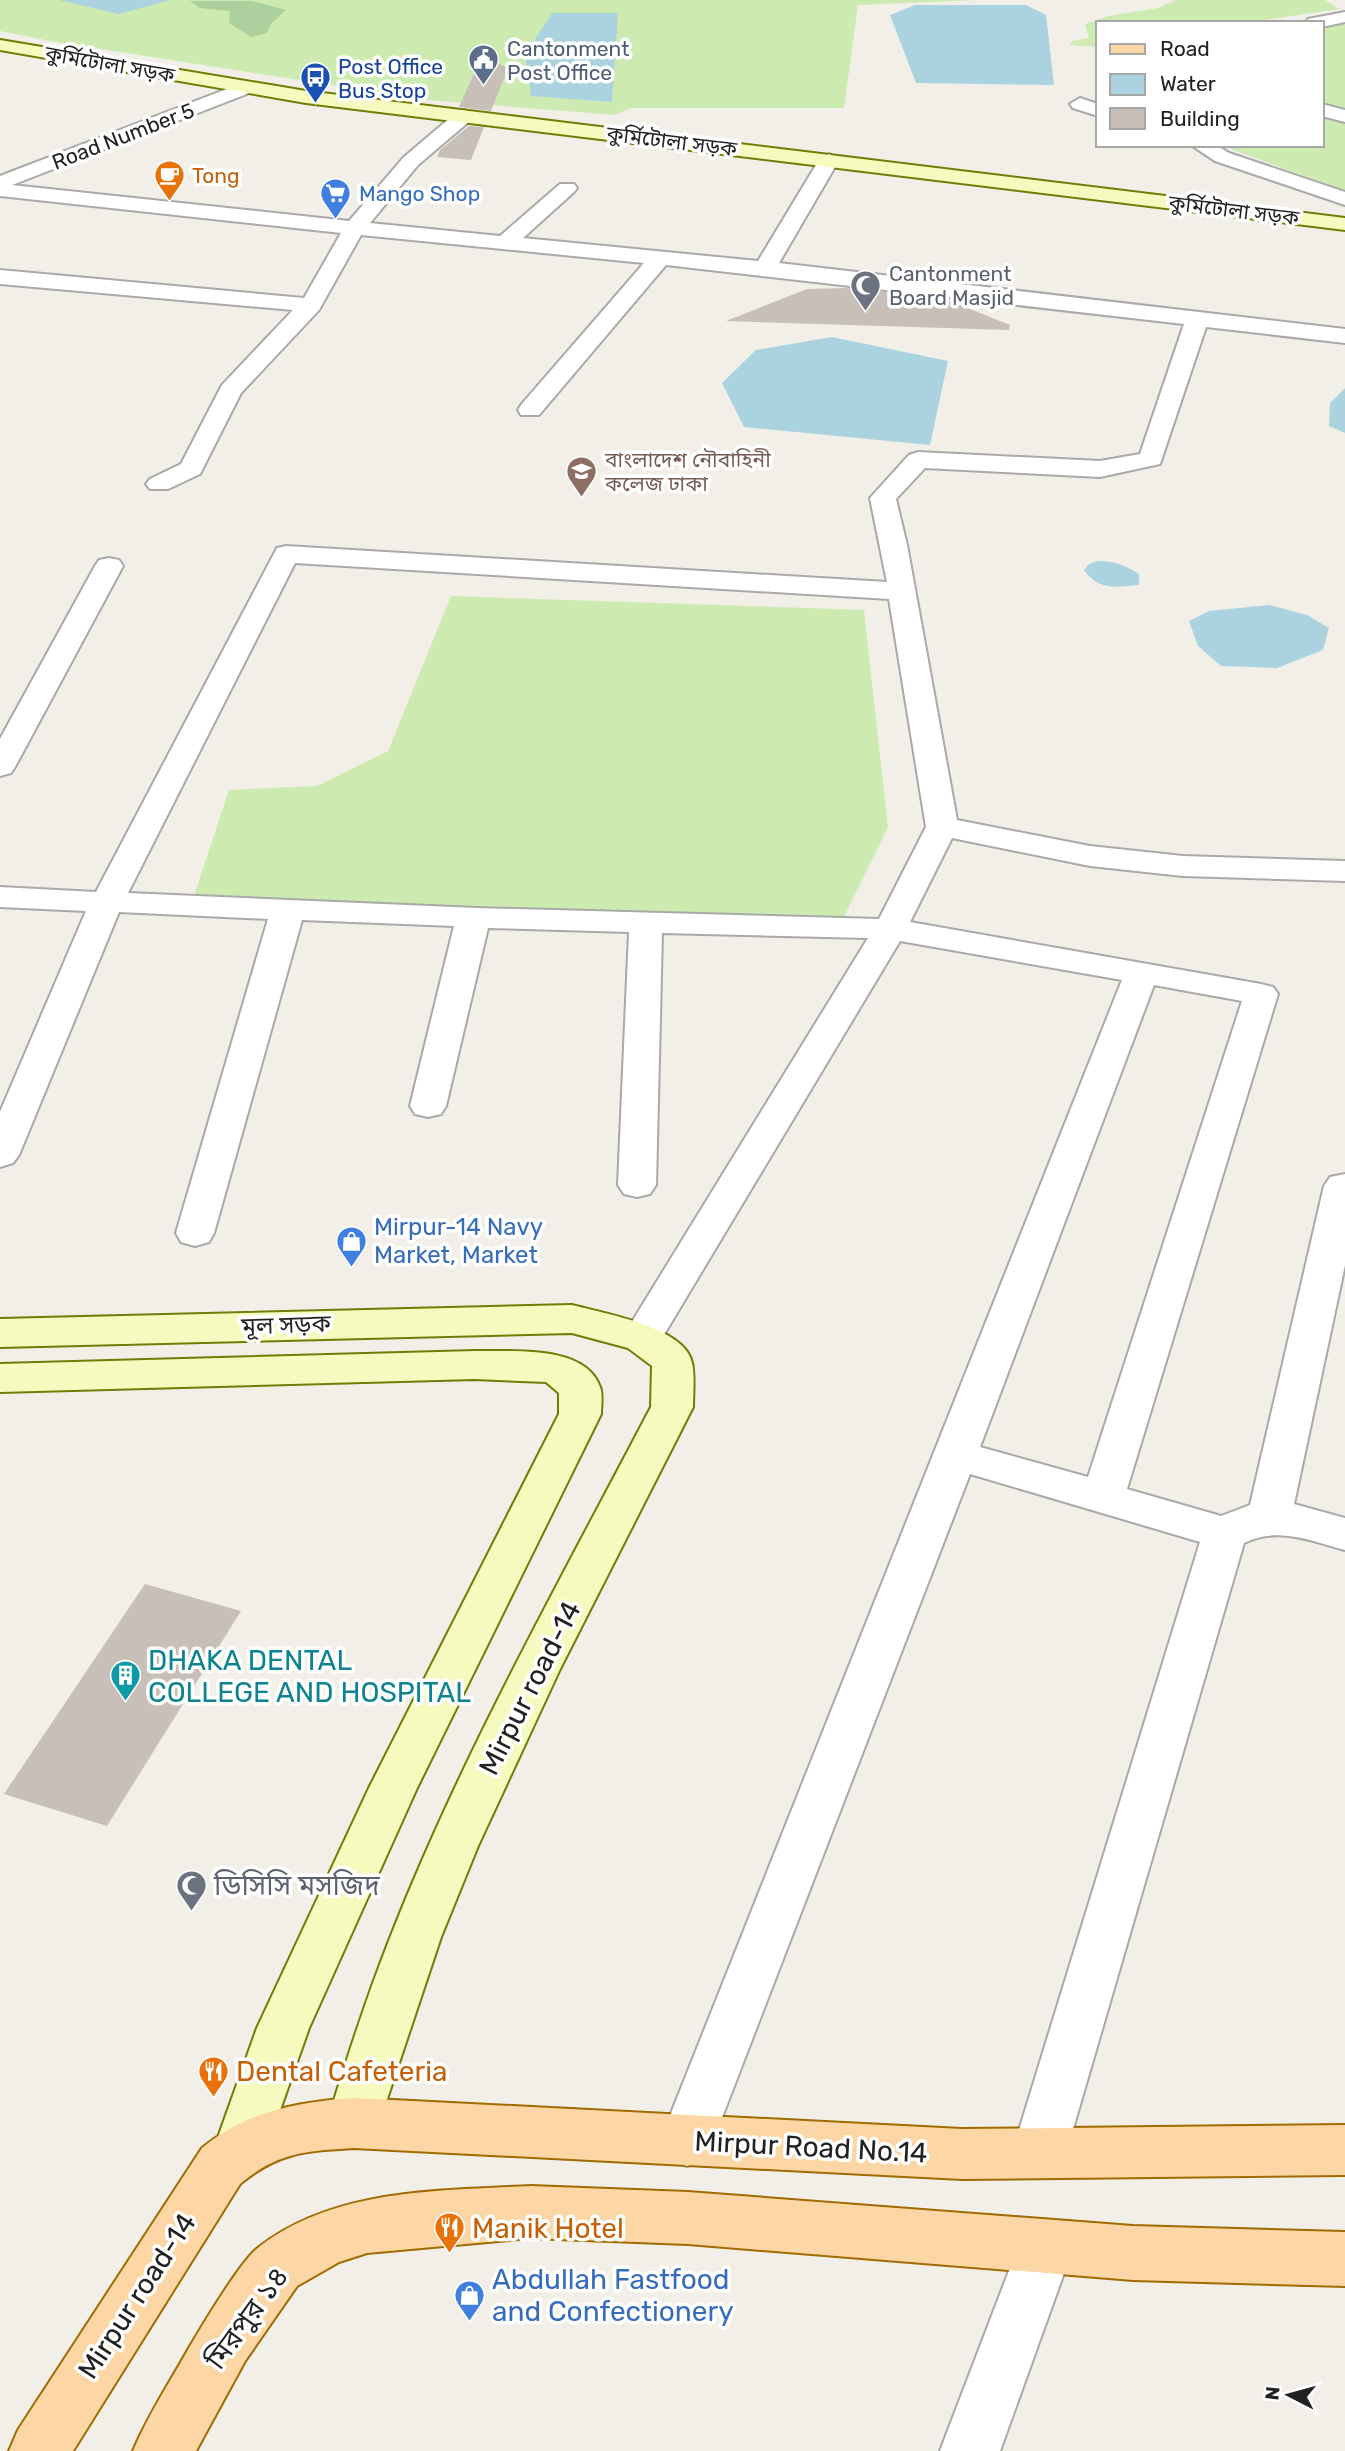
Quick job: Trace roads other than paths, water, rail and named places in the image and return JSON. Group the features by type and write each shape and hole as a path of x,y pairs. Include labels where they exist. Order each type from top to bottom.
{"main road":[{"name":"কুর্মিটোলা সড়ক","path":"0,36 235,76 438,104 635,125 1344,221"},
{"name":"কুর্মিটোলা সড়ক","path":"0,45 245,88 1344,221"},
{"name":"Mirpur road-14","path":"354,2123 391,1998 490,1765 672,1407 672,1361 642,1338 572,1319"},
{"name":"মূল সড়ক","path":"0,1333 572,1319"},
{"name":"মূল সড়ক","path":"0,1378 475,1365 556,1368"},
{"name":"Mirpur road-14","path":"38,2451 221,2166 260,2138 284,2028 393,1788 580,1414 580,1388 556,1368"},
{"name":"Mirpur Road No.14","path":"260,2138 354,2123 962,2154 1345,2150"},
{"name":"মিরপুর ১৪","path":"163,2451 226,2341 277,2267 324,2240 367,2226 433,2218 544,2213 688,2218 1045,2248"},
{"path":"1045,2248 1345,2259"}],"street":[{"path":"1324,21 1345,17"},
{"name":"Road Number 5","path":"0,183 245,88"},
{"path":"1324,111 1345,116"},
{"path":"159,484 191,468 230,390 311,305 354,228 411,161 464,116"},
{"path":"1204,147 1222,157 1345,199"},
{"path":"765,268 829,160"},
{"path":"504,243 567,188"},
{"path":"0,190 765,268 1345,336"},
{"path":"530,410 660,258"},
{"path":"0,277 311,305"},
{"path":"642,1338 890,929 942,827 883,498 918,460 1100,469 1151,459 1198,317"},
{"path":"0,1155 107,902 286,554 901,591"},
{"path":"0,767 109,566"},
{"path":"942,827 1090,856 1183,866 1345,871"},
{"path":"0,897 106,902 0,1155"},
{"path":"107,902 287,910 206,1195 288,910 473,918 428,1106 474,918 646,923 638,1171 646,923 890,929 1261,994 1102,1497"},
{"path":"687,2141 957,1455 1141,974"},
{"path":"1270,1515 1343,1186"},
{"path":"957,1455 1225,1533"},
{"path":"1039,2153 1225,1533 1245,1521 1270,1515 1345,1534"},
{"path":"970,2451 1045,2248"}],"water":[{"path":"59,0 170,0 119,14"},
{"path":"915,5 1026,5 1046,15 1054,85 916,83 890,15"},
{"path":"552,13 618,13 612,102 531,96 525,55"},
{"path":"832,337 948,361 930,445 744,427 722,383 756,350"},
{"path":"1345,388 1345,433 1329,426 1330,403"},
{"path":"1098,561 1114,563 1134,571 1139,574 1139,585 1102,585 1084,570 1089,564"},
{"path":"1269,605 1307,615 1329,628 1323,650 1277,668 1221,666 1198,646 1189,621 1209,611"}],"place":[{"name":"Cantonment Post Office","path":"484,87"},
{"name":"Post Office Bus Stop","path":"315,105"},
{"name":"Tong","path":"169,202"},
{"name":"Mango Shop","path":"336,220"},
{"name":"Cantonment Board Masjid","path":"866,312"},
{"name":"বাংলাদেশ নৌবাহিনী কলেজ ঢাকা","path":"582,498"},
{"name":"Mirpur-14 Navy Market, Market","path":"351,1268"},
{"name":"DHAKA DENTAL COLLEGE AND HOSPITAL","path":"125,1703"},
{"name":"ডিসিসি মসজিদ","path":"191,1912"},
{"name":"Dental Cafeteria","path":"213,2098"},
{"name":"Manik Hotel","path":"449,2255"},
{"name":"Abdullah Fastfood and Confectionery","path":"469,2322"}]}
